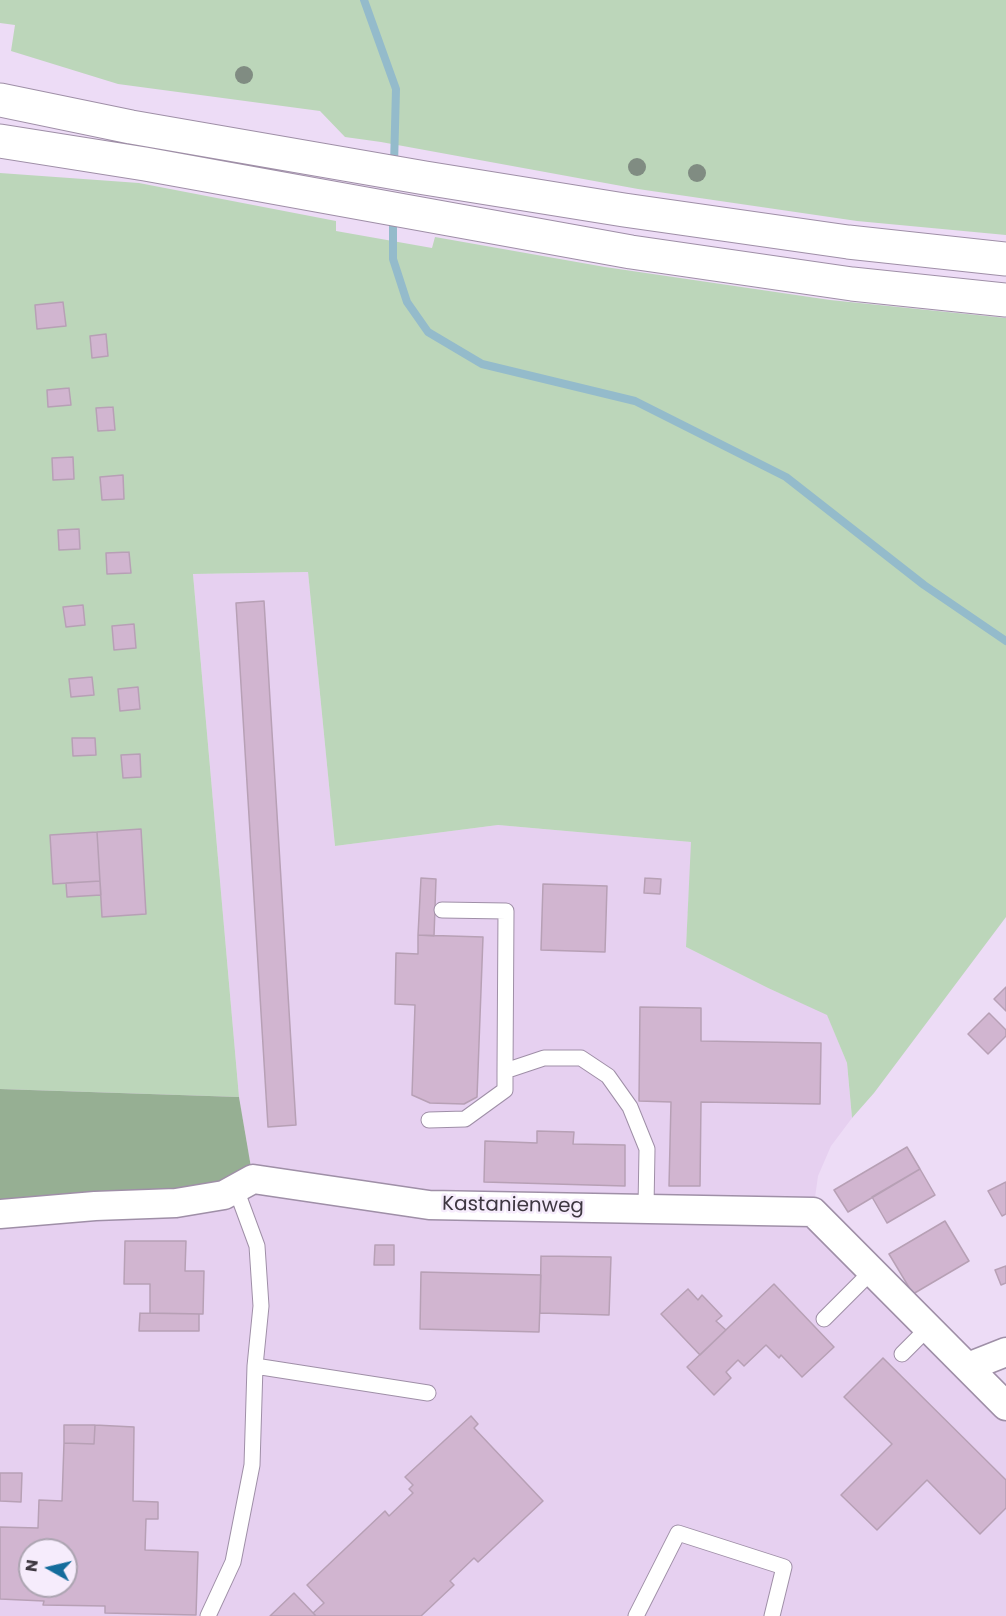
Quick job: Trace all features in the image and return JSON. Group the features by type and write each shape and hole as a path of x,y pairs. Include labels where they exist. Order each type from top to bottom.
{"main road":[{"path":"0,100 130,127 624,210 848,242 1006,259"},
{"path":"0,141 146,164 630,252 817,279 1006,300"}],"street":[{"name":"Kastanienweg","path":"0,1214 95,1206 176,1203 224,1195 253,1179 429,1205 813,1212 1006,1406"},
{"path":"968,1367 1006,1352"}],"lane":[{"path":"429,1119 465,1119 505,1090 506,911 442,910"},
{"path":"505,1071 543,1058 581,1058 608,1076 630,1107 647,1149 646,1208"},
{"path":"208,1616 233,1562 252,1465 255,1366 261,1306 257,1246 236,1189"},
{"path":"824,1319 872,1270"},
{"path":"902,1353 928,1327"},
{"path":"255,1366 428,1393"},
{"path":"636,1616 678,1533 784,1567 772,1616"}],"shaded area":[{"path":"308,572 335,846 498,825 692,842 686,947 768,988 827,1014 847,1063 852,1118 831,1146 818,1176 813,1212 1006,1406 1006,1616 0,1616 0,1214 253,1179 239,1097 193,574"}],"green space":[{"path":"0,0 1006,0 1006,235 857,221 638,189 345,137 320,111 118,84 11,51 15,25 0,23"},
{"path":"0,173 139,183 336,221 336,231 432,248 435,237 605,267 830,300 1006,318 1006,917 874,1093 852,1118 847,1063 827,1015 686,947 691,842 498,825 335,846 308,572 193,574 239,1097 0,1089"},
{"path":"0,1089 239,1097 253,1179 0,1214"}],"building":[{"path":"63,302 66,326 37,329 35,305"},
{"path":"106,334 108,356 92,358 90,336"},
{"path":"69,388 71,405 48,407 47,390"},
{"path":"113,407 115,430 98,431 96,408"},
{"path":"73,457 74,479 53,480 52,458"},
{"path":"123,475 124,499 102,500 100,477"},
{"path":"79,529 80,549 59,550 58,530"},
{"path":"129,552 131,573 107,574 106,553"},
{"path":"264,601 296,1125 268,1127 236,603"},
{"path":"83,605 85,625 66,627 63,607"},
{"path":"134,624 136,648 114,650 112,626"},
{"path":"92,677 94,695 71,697 69,679"},
{"path":"138,687 140,709 120,711 118,689"},
{"path":"72,738 95,738 96,755 73,756"},
{"path":"140,754 141,777 123,778 121,755"},
{"path":"141,829 146,914 102,917 97,832"},
{"path":"97,832 100,881 53,884 50,835"},
{"path":"421,878 436,879 434,936 418,935"},
{"path":"645,878 661,879 660,894 644,893"},
{"path":"100,881 101,895 67,897 66,883"},
{"path":"543,884 607,886 605,952 541,950"},
{"path":"418,935 483,937 477,1097 464,1104 430,1103 412,1095 415,1005 395,1004 396,953 418,954"},
{"path":"1006,987 1006,1011 994,999"},
{"path":"640,1007 701,1008 701,1041 821,1043 820,1104 701,1102 700,1186 669,1186 671,1102 639,1101"},
{"path":"989,1013 1006,1030 1006,1036 988,1054 968,1034"},
{"path":"537,1131 574,1132 573,1144 625,1145 625,1186 484,1182 485,1141 537,1143"},
{"path":"907,1147 920,1169 848,1212 834,1190"},
{"path":"920,1169 935,1195 887,1223 872,1197"},
{"path":"1006,1182 1006,1214 1002,1216 988,1191"},
{"path":"945,1221 969,1261 913,1294 889,1254"},
{"path":"125,1241 186,1241 185,1271 204,1271 203,1314 150,1313 150,1284 124,1284"},
{"path":"375,1245 394,1245 394,1265 374,1265"},
{"path":"541,1256 611,1257 609,1315 540,1313"},
{"path":"1006,1266 1006,1283 1001,1285 995,1270"},
{"path":"421,1272 541,1275 539,1332 420,1329"},
{"path":"774,1284 834,1347 802,1377 781,1355 779,1358 766,1345 744,1366 738,1360 726,1372 731,1378 714,1395 687,1367"},
{"path":"688,1289 698,1300 702,1295 722,1316 716,1321 726,1330 700,1355 661,1314"},
{"path":"140,1313 199,1314 199,1331 139,1331"},
{"path":"883,1358 1006,1480 1006,1508 980,1534 927,1480 877,1530 841,1495 892,1444 844,1397"},
{"path":"471,1416 478,1424 474,1428 543,1501 478,1562 474,1558 450,1581 454,1585 421,1616 316,1616 313,1613 324,1603 307,1585 385,1511 389,1516 413,1493 409,1489 413,1485 405,1477"},
{"path":"64,1425 95,1425 94,1444 64,1443"},
{"path":"95,1425 134,1427 133,1501 158,1502 158,1519 146,1519 145,1550 198,1552 196,1615 105,1613 105,1606 43,1605 44,1601 0,1599 0,1527 38,1528 39,1500 62,1501 64,1443 94,1444"},
{"path":"0,1473 22,1473 21,1502 0,1501"},
{"path":"294,1593 316,1616 270,1616"}],"waterway":[{"path":"364,0 396,89 394,165"},
{"path":"393,217 393,259 407,302 428,332 482,364 635,401 786,477 924,585 1006,641"}]}
